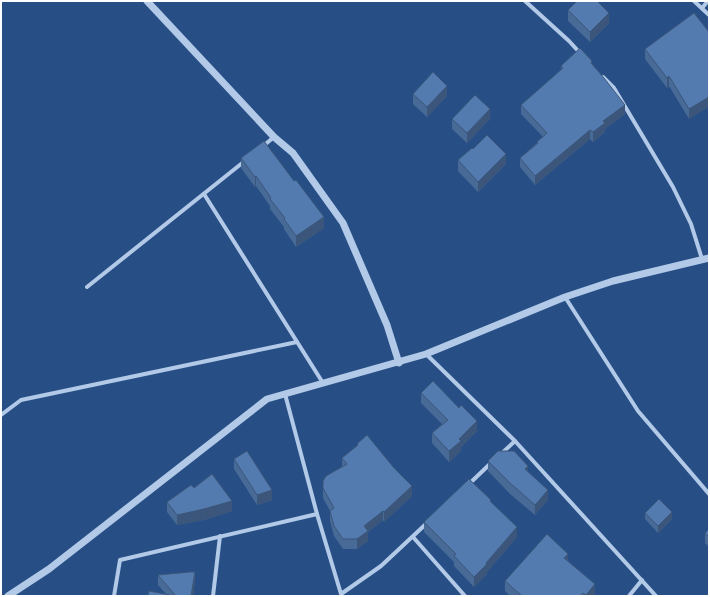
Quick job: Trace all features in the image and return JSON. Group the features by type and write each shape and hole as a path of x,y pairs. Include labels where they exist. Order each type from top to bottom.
{"street":[{"path":"147,1 274,137 293,153 343,223 388,325 399,363"},
{"path":"524,1 570,41 584,57"},
{"path":"694,1 709,15"},
{"path":"702,8 708,1"},
{"path":"8,596 49,569 267,399 399,363 426,354 565,298 613,282 706,258 673,187 614,88 599,73"},
{"path":"256,152 274,137"},
{"path":"88,287 251,156"},
{"path":"204,194 323,384"},
{"path":"565,298 638,411 709,494"},
{"path":"1,415 21,400 297,342"},
{"path":"426,354 516,441 656,596"},
{"path":"285,394 317,514 341,594 381,566 430,521"},
{"path":"498,457 516,441"},
{"path":"464,489 493,462"},
{"path":"114,596 120,560 317,514"},
{"path":"213,596 220,536"},
{"path":"413,537 465,596"},
{"path":"629,596 642,580"}],"building":[{"path":"577,1 597,1 609,13 590,32 568,10"},
{"path":"694,13 709,32 709,97 689,109 669,76 667,78 645,49"},
{"path":"580,48 592,61 591,63 625,105 603,121 605,123 593,132 590,130 535,176 520,158 538,143 537,142 547,133 521,105 563,68 561,66"},
{"path":"433,72 447,86 427,107 413,94"},
{"path":"475,95 490,109 467,133 452,119"},
{"path":"487,135 506,154 478,182 458,160 472,148 473,149"},
{"path":"264,141 294,181 296,180 324,217 296,236 256,176 255,177 241,158"},
{"path":"433,381 459,408 461,405 477,421 459,439 461,441 449,451 432,433 448,420 421,393"},
{"path":"367,435 394,468 412,486 384,512 383,511 364,526 368,531 357,539 343,539 334,526 330,511 334,508 323,488 323,481 326,476 347,464 342,458 358,445 357,444"},
{"path":"247,451 272,490 257,495 234,459"},
{"path":"498,451 514,451 528,466 525,469 548,490 535,505 488,461"},
{"path":"212,474 232,501 177,515 167,502 191,485 194,488"},
{"path":"469,479 517,527 486,563 487,564 474,577 454,556 456,554 424,522"},
{"path":"659,499 672,512 658,526 645,513"},
{"path":"709,529 709,537 705,533"},
{"path":"547,534 568,554 564,558 595,584 586,595 583,593 580,596 522,596 505,581"},
{"path":"195,572 191,596 176,596 158,575"},
{"path":"149,591 170,595 148,596"}]}
